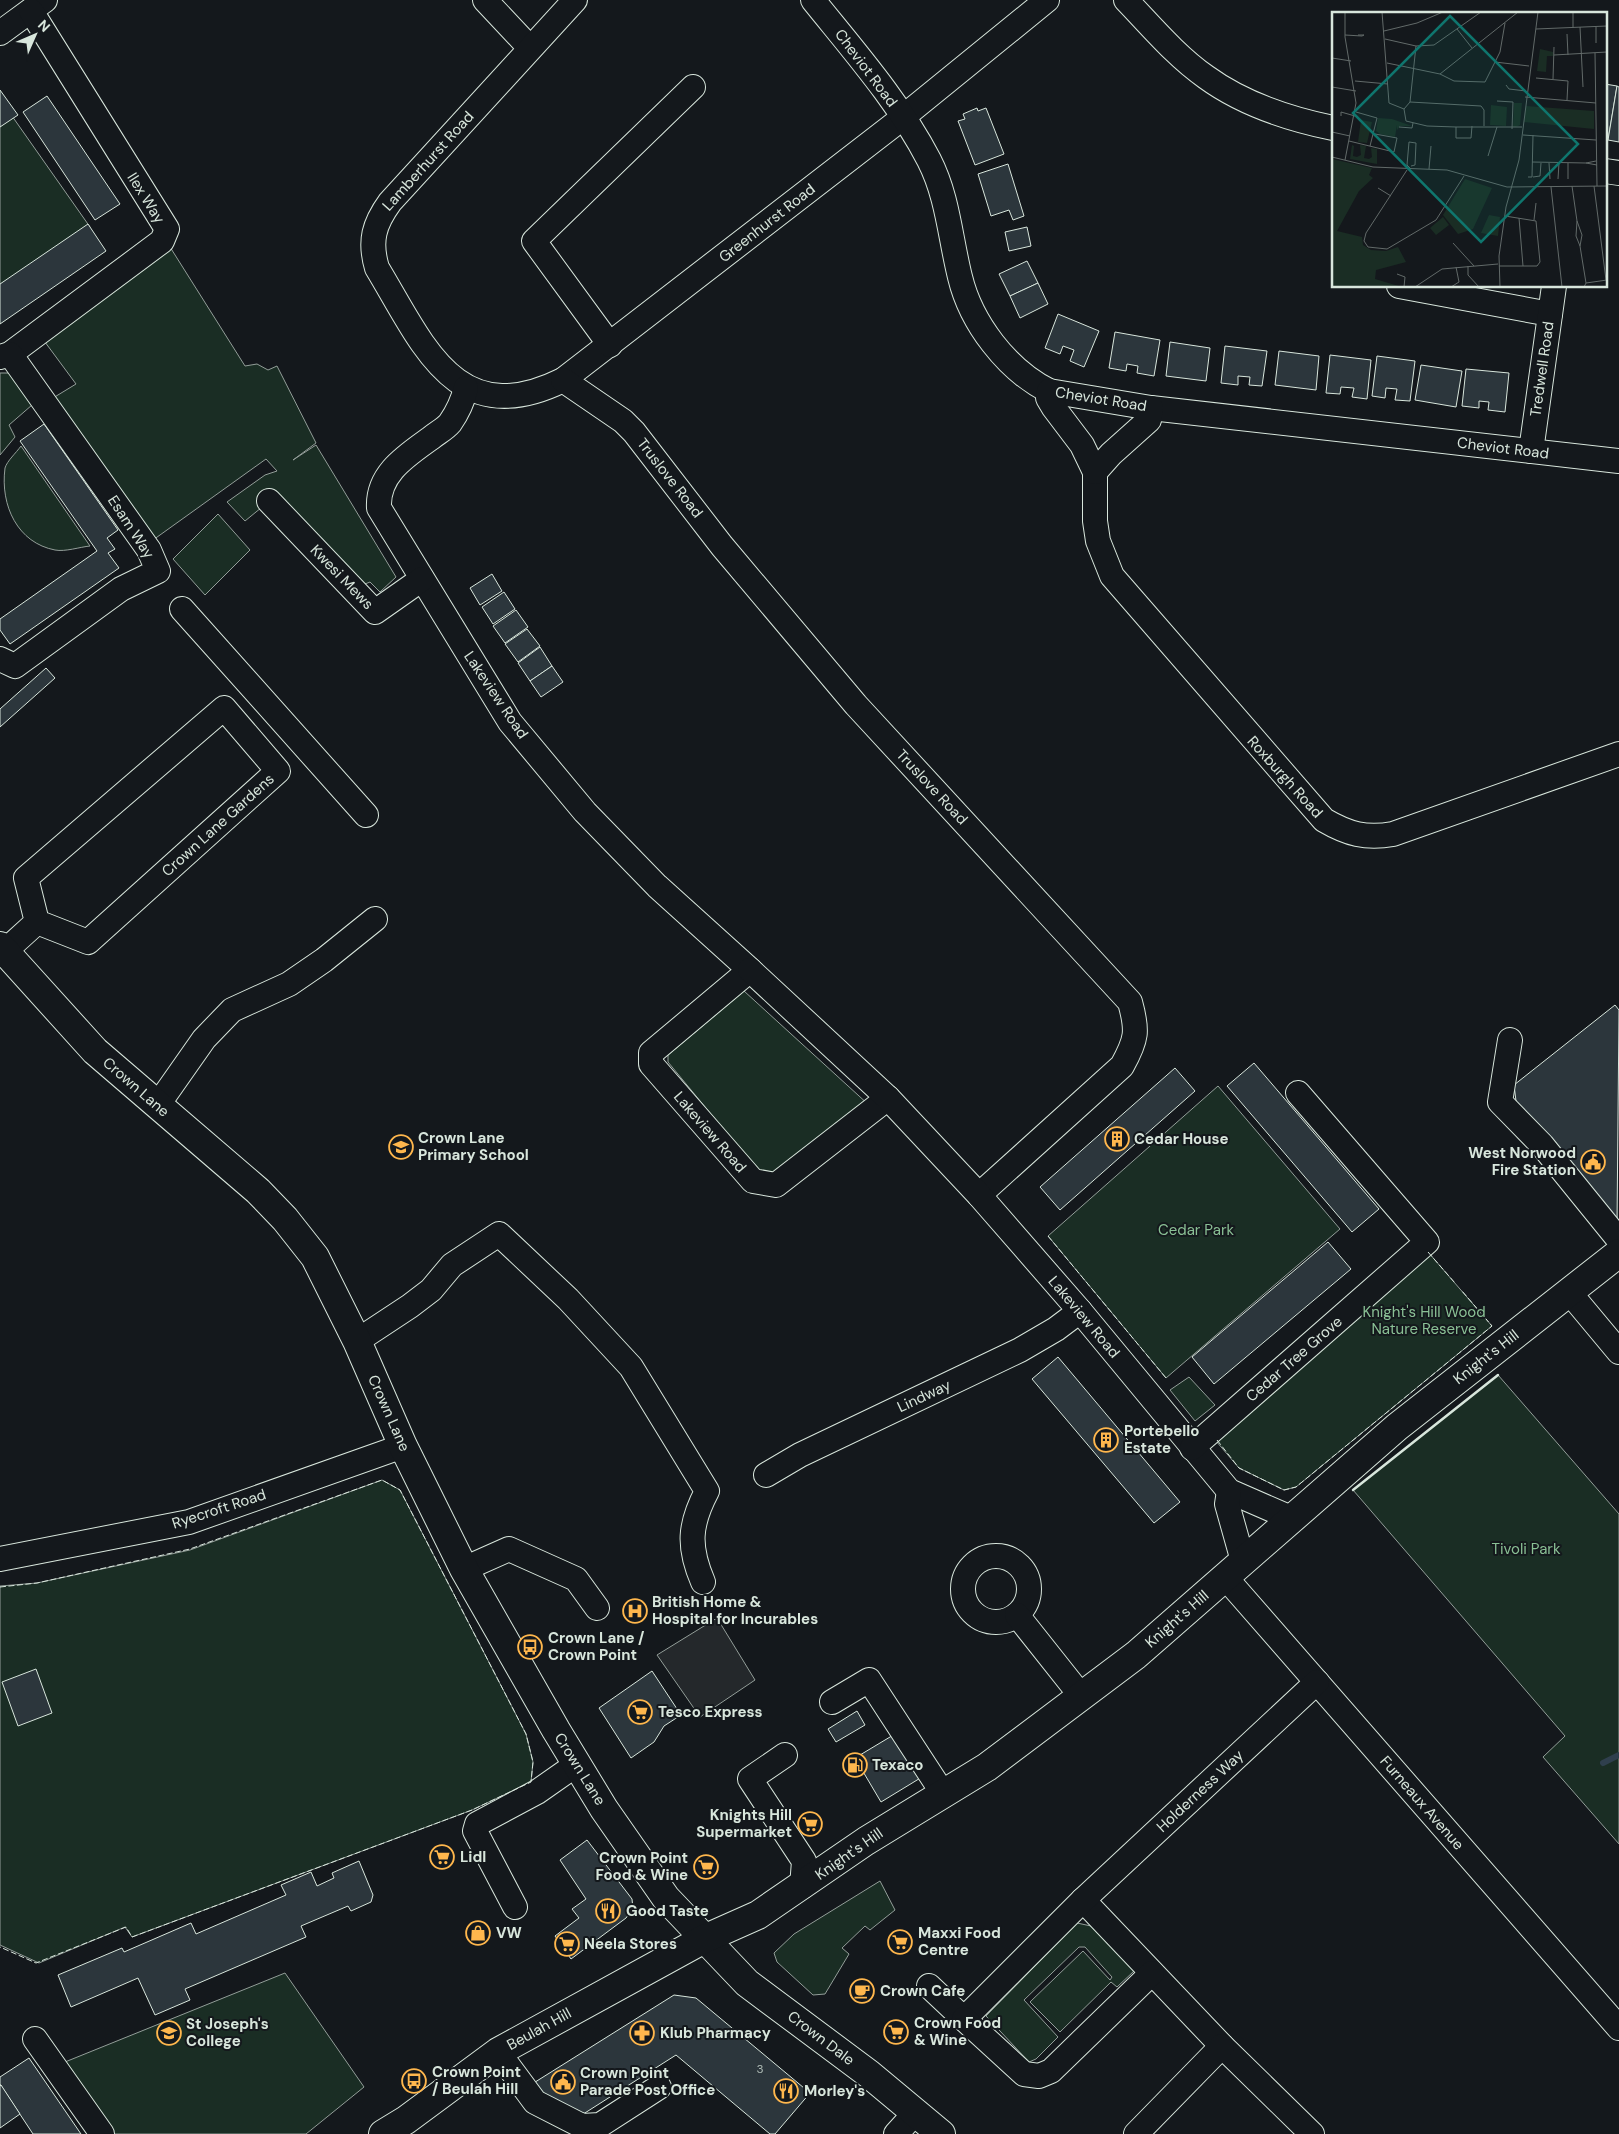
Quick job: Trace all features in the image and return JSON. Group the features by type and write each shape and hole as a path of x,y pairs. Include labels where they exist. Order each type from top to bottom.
{"main road":[{"name":"Crown Lane","path":"2,949 94,1051 258,1191 285,1219 314,1257 357,1341 403,1446 464,1569 577,1764 649,1876 704,1939"},
{"name":"Knight's Hill","path":"704,1939 758,1915 802,1887 866,1841 988,1767 1082,1697 1136,1655 1397,1427 1619,1252"},
{"name":"Beulah Hill","path":"402,2129 498,2052 704,1939"},
{"name":"Crown Dale","path":"704,1939 747,1983 916,2112 941,2134"}],"street":[{"path":"485,0 530,48"},
{"name":"Lamberhurst Road","path":"466,388 440,367 408,320 377,268 373,253 372,236 376,223 390,202 575,0"},
{"name":"Cheviot Road","path":"813,0 921,144 939,181 945,201 960,279 970,304 982,326 1008,361 1028,379 1048,391 1152,408 1619,460"},
{"name":"Greenhurst Road","path":"466,388 496,395 515,394 550,386 563,380 903,118 1047,0"},
{"path":"1126,0 1206,78 1244,99 1267,109 1332,128"},
{"path":"0,32 38,5"},
{"name":"Ilex Way","path":"5,356 162,242 166,229 38,5"},
{"path":"610,345 534,241 693,87"},
{"path":"1606,171 1619,173"},
{"path":"1410,288 1550,314"},
{"name":"Tredwell Road","path":"1531,451 1554,288"},
{"name":"Esam Way","path":"0,659 14,666 121,589 158,571 149,550 5,356"},
{"name":"Truslove Road","path":"563,380 623,421 634,432 722,546 856,705 1130,1002 1136,1025 1132,1047 1122,1066 979,1195"},
{"name":"Lakeview Road","path":"466,388 464,399 449,425 391,470 382,482 378,496 379,508 510,722 584,812 657,886 888,1098 979,1195 1080,1311 1229,1491 1291,1518"},
{"name":"Roxburgh Road","path":"1048,391 1048,398 1082,445 1095,472 1095,521 1098,541 1112,576 1300,796 1324,820 1344,832 1360,836 1376,837 1393,834 1618,757"},
{"path":"1095,472 1111,454 1149,420 1152,408"},
{"name":"Kwesi Mews","path":"269,501 375,612 422,579"},
{"path":"182,609 303,748 366,815"},
{"path":"2,949 37,922 26,878 224,708 248,685"},
{"name":"Crown Lane Gardens","path":"37,922 88,942 278,771 224,708"},
{"path":"278,771 303,748"},
{"path":"158,1106 204,1039 232,1010 289,984 324,960 375,919"},
{"name":"Lakeview Road","path":"750,970 651,1053 651,1064 753,1181 776,1185 888,1098"},
{"path":"1510,1040 1500,1102 1542,1145 1619,1240"},
{"name":"Cedar Tree Grove","path":"1192,1448 1427,1242 1298,1093"},
{"path":"357,1341 410,1306 431,1290 452,1265 499,1234 568,1299 631,1367 707,1491 695,1515 692,1539 695,1564 704,1582"},
{"path":"1569,1292 1619,1352"},
{"name":"Lindway","path":"766,1475 800,1455 1020,1350 1056,1329 1080,1311"},
{"name":"Ryecroft Road","path":"0,1560 189,1522 403,1446"},
{"path":"1229,1491 1227,1504 1234,1569"},
{"path":"464,1569 509,1549 576,1579 596,1608"},
{"name":"Furneaux Avenue","path":"1234,1569 1317,1682 1619,2028"},
{"path":"1017,1615 1082,1697"},
{"path":"832,1702 869,1680 944,1795"},
{"name":"Holderness Way","path":"964,2019 1083,1900 1317,1682"},
{"path":"785,1755 750,1779 804,1861 802,1887"},
{"path":"515,1907 475,1832 476,1824 536,1792 577,1764"},
{"path":"1083,1900 1300,2130"},
{"path":"929,1986 1024,2074 1039,2076 1051,2071 1152,1973"},
{"path":"35,2038 102,2134"},
{"path":"1136,2134 1222,2046"},
{"path":"498,2052 535,2102 582,2126 600,2125 659,2086"},
{"path":"896,2134 916,2112"}],"green space":[{"path":"12,116 90,227 0,285 0,124"},
{"path":"170,247 245,366 257,364 268,370 277,366 316,443 293,460 316,445 396,577 380,592 370,582 365,584 278,494 245,521 227,502 265,475 277,471 266,459 153,540 53,398 76,384 42,338"},
{"path":"0,373 10,373 32,405 9,425 15,437 0,455"},
{"path":"21,446 90,546 55,550 42,546 31,540 14,521 6,496 5,468"},
{"path":"218,514 250,550 205,595 173,559"},
{"path":"744,991 870,1106 774,1173 757,1170 668,1062 668,1055"},
{"name":"Cedar Park","path":"1218,1086 1340,1229 1166,1378 1048,1236"},
{"name":"Knight's Hill Wood Nature Reserve","path":"1428,1252 1492,1326 1296,1487 1284,1490 1239,1468 1216,1441"},
{"name":"Tivoli Park","path":"1498,1375 1619,1514 1619,1844 1543,1757 1565,1736 1353,1490"},
{"path":"1189,1377 1215,1405 1195,1421 1170,1390"},
{"path":"382,1480 400,1490 526,1734 533,1762 531,1782 472,1810 132,1937 125,1927 39,1963 0,1945 0,1586 37,1583 190,1550"},
{"path":"880,1881 895,1910 870,1930 865,1926 842,1948 849,1954 825,1994 813,1995 777,1962 774,1953 794,1934"},
{"path":"1077,1923 1091,1926 1134,1971 1117,1987 1111,1982 1060,2032 1030,2002 1083,1951 1110,1980 1112,1977 1085,1947 1079,1947 1024,2000 1058,2037 1036,2059 1029,2062 986,2016"},
{"path":"285,1973 364,2087 306,2134 114,2134 65,2062"}],"shaded area":[{"path":"717,1618 755,1680 700,1717 657,1655"}],"building":[{"path":"1606,84 1617,86 1608,140 1606,140"},
{"path":"1617,86 1619,87 1619,142 1608,140"},
{"path":"0,90 18,115 0,127"},
{"path":"47,96 120,204 95,220 23,112"},
{"path":"977,108 978,111 986,108 1004,154 975,165 958,121 965,119 963,114"},
{"path":"1008,164 1024,216 1013,220 1009,210 991,216 978,174"},
{"path":"88,224 106,251 0,324 0,284"},
{"path":"1027,227 1031,246 1009,251 1005,232"},
{"path":"1027,261 1038,283 1010,296 999,274"},
{"path":"1038,283 1048,304 1020,318 1010,296"},
{"path":"1058,314 1099,331 1084,367 1070,361 1074,350 1063,346 1060,354 1045,348"},
{"path":"1115,332 1160,340 1154,376 1137,373 1138,366 1127,364 1126,371 1109,368"},
{"path":"1170,342 1210,348 1206,381 1166,376"},
{"path":"1225,346 1267,351 1262,386 1249,385 1250,377 1238,376 1238,385 1221,383"},
{"path":"1279,351 1319,356 1316,390 1275,385"},
{"path":"1330,355 1371,360 1367,399 1352,397 1354,388 1341,387 1340,394 1326,393"},
{"path":"1377,356 1415,361 1410,401 1395,400 1397,389 1386,388 1385,398 1372,396"},
{"path":"1421,365 1462,371 1456,407 1415,400"},
{"path":"1466,369 1509,373 1505,412 1488,410 1489,402 1479,401 1479,408 1462,406"},
{"path":"44,424 118,530 107,538 115,549 108,553 119,568 10,644 0,630 0,619 97,551 20,441"},
{"path":"492,574 502,591 480,605 470,588"},
{"path":"504,592 515,609 493,624 482,607"},
{"path":"516,610 528,627 505,643 493,626"},
{"path":"527,629 540,646 518,662 505,644"},
{"path":"540,647 552,666 530,681 518,663"},
{"path":"552,666 563,682 541,697 530,681"},
{"path":"46,668 55,678 0,727 0,709"},
{"name":"West Norwood Fire Station","path":"1615,1005 1619,1010 1617,1225 1516,1101 1514,1085"},
{"path":"1254,1063 1379,1209 1352,1232 1227,1086"},
{"name":"Cedar House","path":"1175,1068 1195,1091 1060,1210 1040,1187"},
{"path":"1328,1242 1351,1269 1214,1384 1192,1357"},
{"name":"Portebello Estate","path":"1058,1357 1180,1502 1154,1523 1032,1379"},
{"path":"36,1669 52,1713 18,1726 2,1682"},
{"name":"Tesco Express","path":"652,1671 681,1715 664,1726 654,1742 631,1758 599,1708"},
{"path":"857,1711 865,1725 836,1742 828,1729"},
{"path":"895,1734 922,1777 881,1802 855,1758"},
{"path":"587,1840 632,1899 633,1909 626,1918 571,1959 555,1936 579,1918 572,1909 586,1899 560,1860"},
{"path":"359,1861 373,1895 371,1902 351,1911 348,1906 301,1926 306,1937 185,1989 190,2000 155,2015 138,1978 71,2007 58,1975 122,1948 124,1952 191,1923 196,1934 286,1895 281,1885 311,1872 317,1886 334,1878 332,1873"},
{"path":"674,1995 696,1998 810,2093 775,2134 770,2134 676,2055 577,2118 541,2098 532,2084"},
{"path":"29,2058 81,2134 33,2134 0,2084 0,2077"},
{"path":"0,2086 20,2114 0,2128"}],"waterway":[{"path":"1603,1763 1619,1755"}],"fence":[{"path":"1048,1236 1166,1378"},
{"path":"1428,1252 1455,1283"},
{"path":"1217,1440 1239,1468 1284,1490 1296,1487 1492,1326 1462,1291"},
{"path":"0,1587 37,1583 190,1549 382,1480 400,1490 526,1734 533,1762 531,1782 472,1810 132,1937 126,1927 36,1963 0,1947"}],"wall":[{"path":"1353,1490 1498,1375"}],"place":[{"name":"Cedar House","path":"1117,1139"},
{"name":"Crown Lane Primary School","path":"401,1147"},
{"name":"West Norwood Fire Station","path":"1593,1162"},
{"name":"Portebello Estate","path":"1106,1440"},
{"name":"British Home & Hospital for Incurables","path":"635,1611"},
{"name":"Crown Lane / Crown Point","path":"530,1647"},
{"name":"Tesco Express","path":"640,1712"},
{"name":"Texaco","path":"855,1765"},
{"name":"Knights Hill Supermarket","path":"810,1824"},
{"name":"Lidl","path":"442,1857"},
{"name":"Crown Point Food & Wine","path":"706,1867"},
{"name":"Good Taste","path":"608,1911"},
{"name":"VW","path":"478,1933"},
{"name":"Maxxi Food Centre","path":"900,1942"},
{"name":"Neela Stores","path":"567,1944"},
{"name":"Crown Cafe","path":"862,1991"},
{"name":"Crown Food & Wine","path":"896,2032"},
{"name":"St Joseph's College","path":"169,2033"},
{"name":"Klub Pharmacy","path":"642,2033"},
{"name":"Crown Point / Beulah Hill","path":"414,2081"},
{"name":"Crown Point Parade Post Office","path":"563,2082"},
{"name":"Morley's","path":"786,2091"}]}
